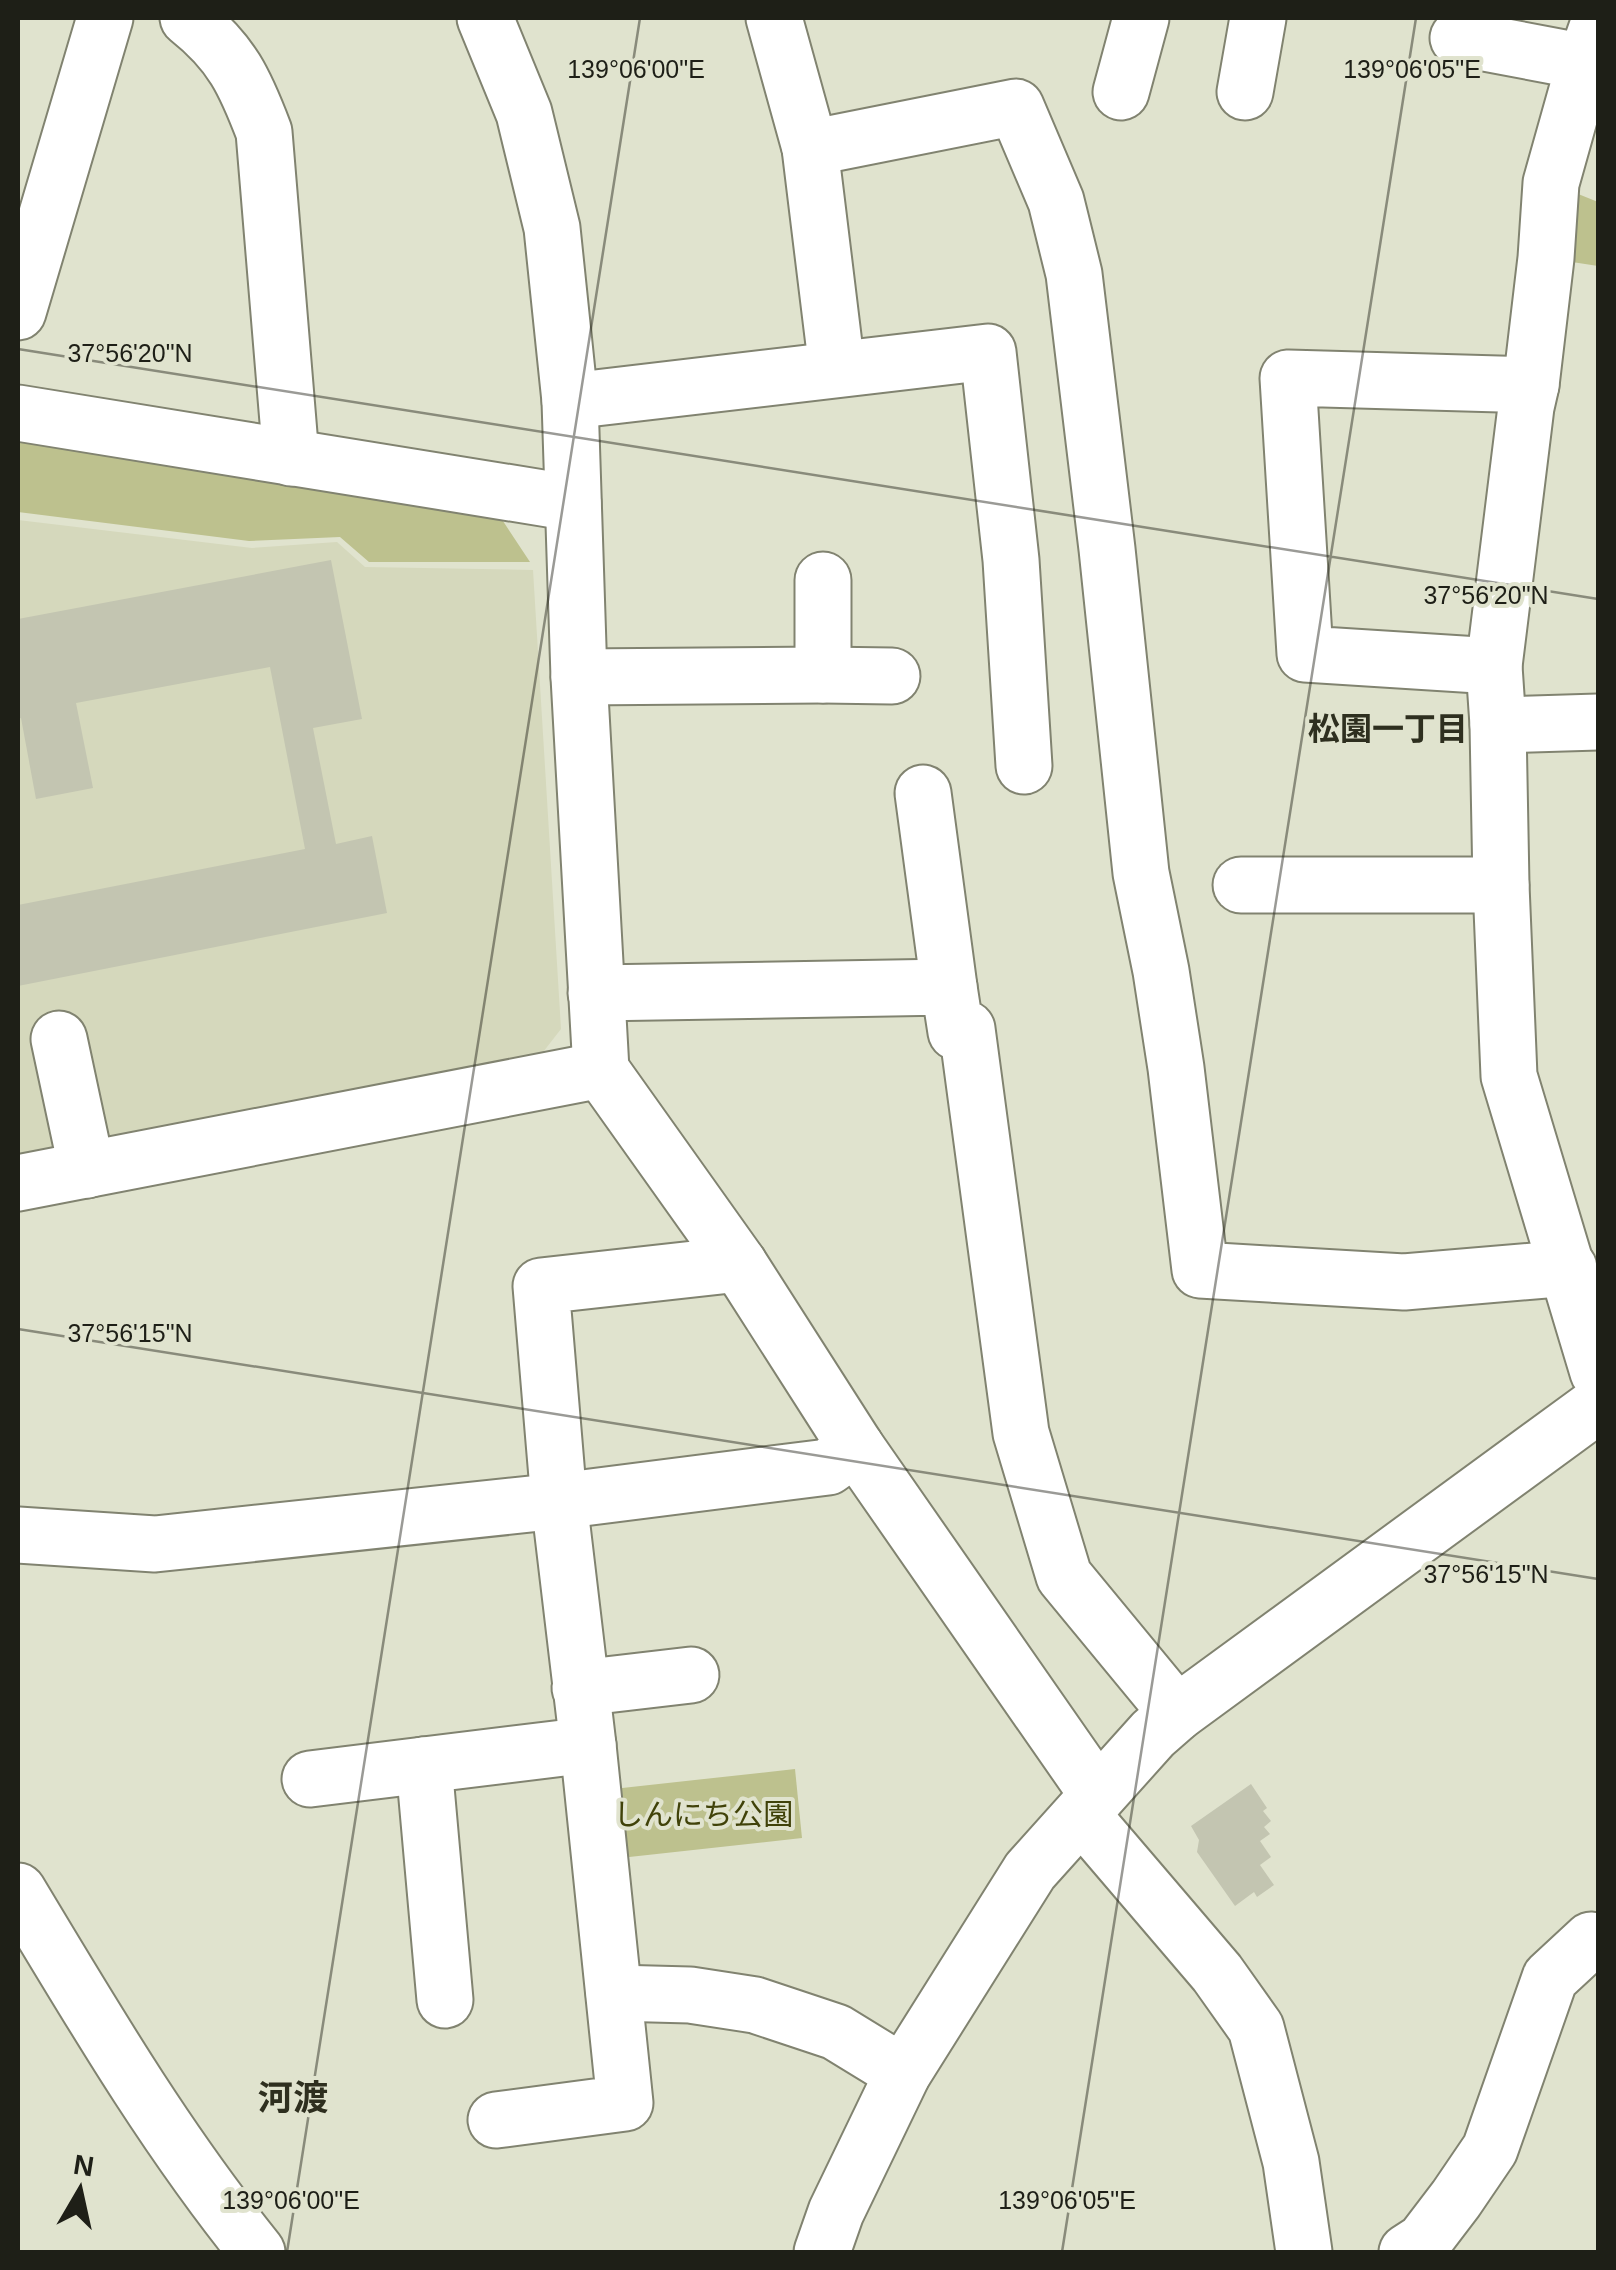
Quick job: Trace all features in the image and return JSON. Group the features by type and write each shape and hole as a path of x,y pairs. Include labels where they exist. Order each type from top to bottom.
{"street":[{"path":"18,312 106,18"},
{"path":"188,18 212,37 245,82 264,132 292,458"},
{"path":"485,18 524,113 552,228 570,401 578,677 600,1070 739,1264 1090,1805 1256,2028 1291,2162 1304,2252"},
{"path":"774,18 810,148 838,369"},
{"path":"1121,92 1141,18"},
{"path":"1245,92 1258,18"},
{"path":"1458,38 1592,44 1551,183 1532,386 1526,407 1494,666 1509,1076 1598,1372"},
{"path":"810,148 1016,107 1056,201 1074,274 1141,873 1173,1048 1200,1270 1404,1282 1569,1268"},
{"path":"570,401 988,352 1010,560 1024,766"},
{"path":"1494,666 1305,654 1288,378 1532,386"},
{"path":"18,412 572,503"},
{"path":"823,674 824,580"},
{"path":"578,677 892,676"},
{"path":"1498,725 1598,722"},
{"path":"923,794 956,1032 968,1029 1021,1432 1064,1576 1177,1713"},
{"path":"1241,885 1501,885"},
{"path":"596,993 949,987"},
{"path":"59,1039 87,1170"},
{"path":"18,1184 600,1070"},
{"path":"496,2120 625,2103 559,1501 541,1286 739,1264"},
{"path":"822,2252 836,2212 902,2074 1030,1870 1153,1734 1598,1405"},
{"path":"18,1535 155,1544 559,1501 828,1467 856,1448"},
{"path":"580,1688 692,1674"},
{"path":"310,1778 588,1745"},
{"path":"424,1765 446,2000"},
{"path":"18,1891 109,2043 224,2212 257,2252"},
{"path":"1407,2252 1424,2241 1490,2149 1550,1978 1596,1935"},
{"path":"614,1993 690,1995 755,2005 836,2032 902,2074"}],"shaded area":[{"path":"18,520 252,548 337,542 365,567 533,570 561,1029 533,1065 18,1162"}],"green space":[{"path":"1551,183 1598,202 1598,266 1546,258"},
{"path":"18,436 499,515 530,562 369,562 340,537 249,541 18,512"},
{"name":"しんにち公園","path":"795,1769 802,1838 611,1859 604,1790"}],"building":[{"path":"331,560 362,719 313,728 336,844 372,836 387,913 18,986 18,905 305,849 270,667 76,703 93,788 36,799 21,718 18,719 18,619"},
{"path":"1251,1784 1271,1821 1264,1827 1270,1834 1260,1841 1271,1857 1260,1865 1274,1885 1257,1897 1254,1892 1235,1906 1197,1852 1199,1840 1191,1826"}],"district":[{"name":"松園一丁目","path":"1388,729"},
{"name":"河渡","path":"293,2097"}]}
